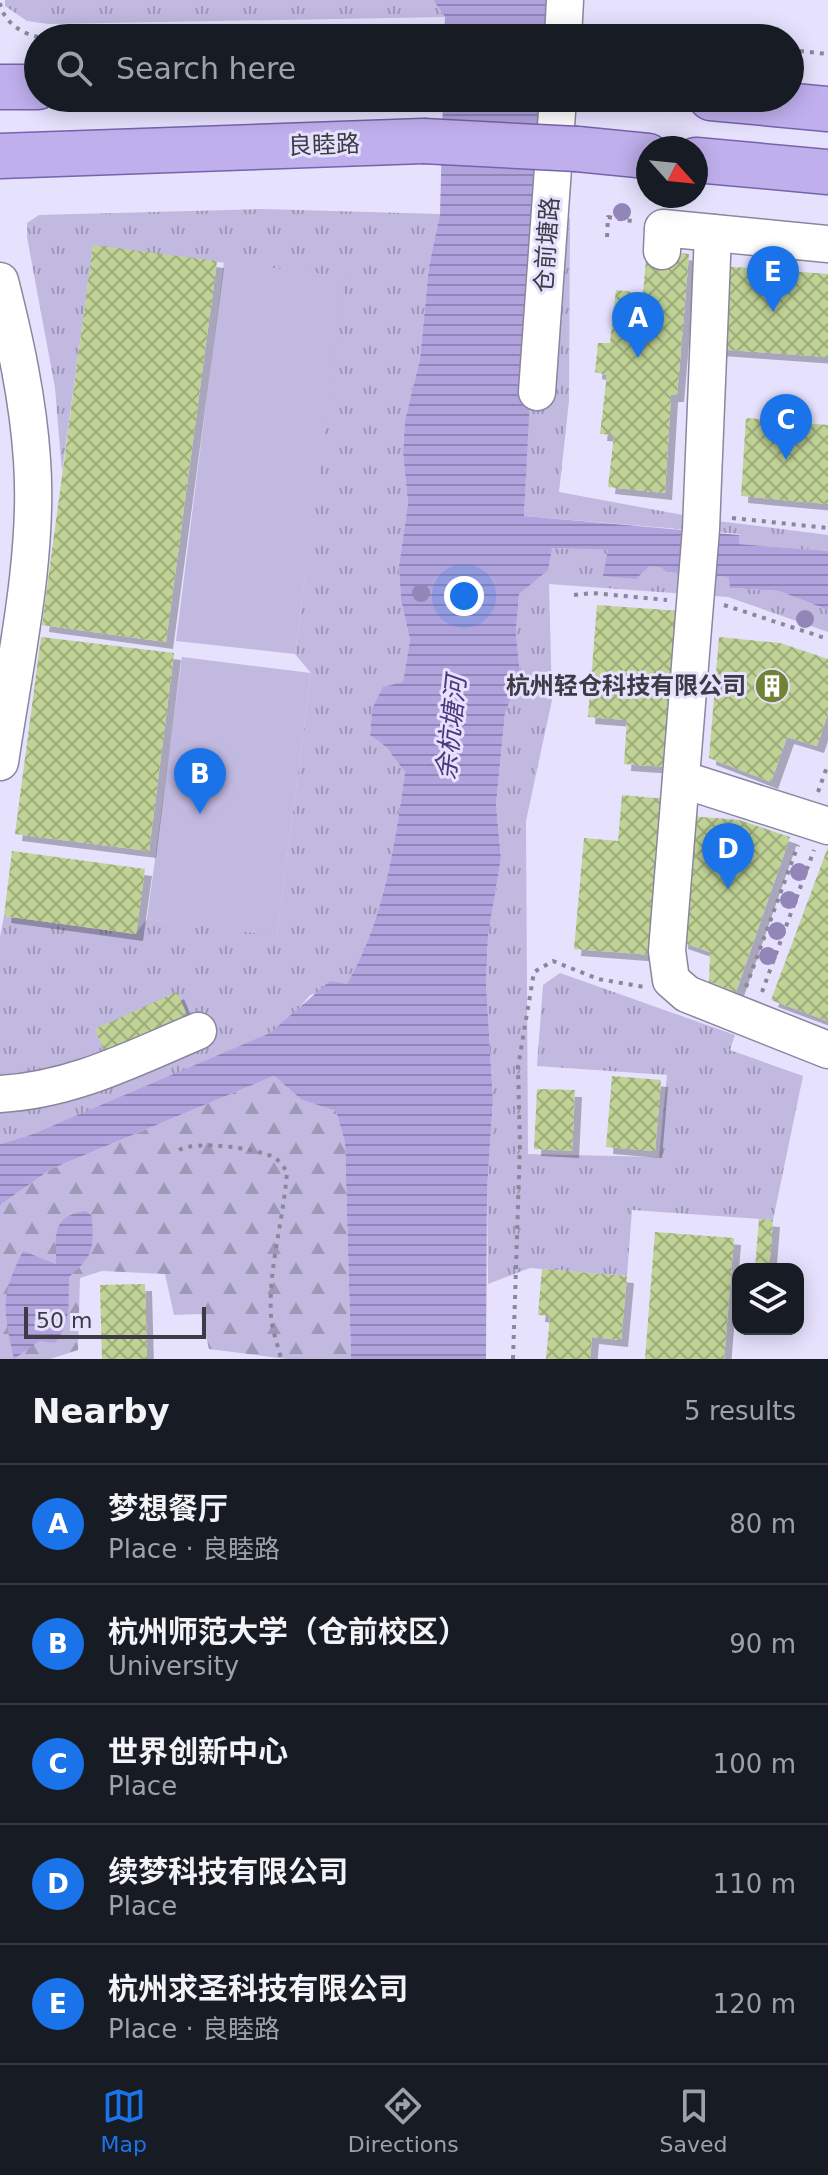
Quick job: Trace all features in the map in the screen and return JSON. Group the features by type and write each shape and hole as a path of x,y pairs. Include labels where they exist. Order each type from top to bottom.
{"main road":[{"path":"0,87 24,87"},
{"path":"804,107 828,109"},
{"name":"良睦路","path":"0,156 423,141 636,155"},
{"path":"708,161 828,172"}],"lane":[{"path":"565,0 570,24"},
{"name":"仓前塘路","path":"537,392 557,112"},
{"path":"662,251 663,228 828,244"},
{"path":"713,233 717,523 697,580 667,951 671,980 687,994 828,1050"},
{"path":"0,281 20,358 32,463 28,570 0,762"},
{"path":"681,779 820,823"},
{"path":"0,1094 40,1092 78,1082 198,1031"}],"path":[{"path":"0,3 1,12 24,31"},
{"path":"804,51 828,54"},
{"path":"607,237 608,217 624,220"},
{"path":"717,523 828,528"},
{"path":"574,595 663,600"},
{"path":"729,606 828,639"},
{"path":"744,1018 820,823 828,764"},
{"path":"744,1018 820,823"},
{"path":"513,1359 519,1160 518,1067 534,972 553,961 598,979 687,994"},
{"path":"179,1150 193,1143 244,1151 275,1158 287,1171 284,1212 271,1279 271,1319 281,1359"}],"green space":[{"path":"5,0 433,0 445,17 49,24 27,21 5,6"},
{"path":"262,209 440,214 429,266 420,359 405,420 403,453 408,503 399,566 401,600 410,640 403,683 372,709 370,735 386,747 405,772 392,854 379,908 360,960 347,985 310,995 294,1014 270,1033 232,1052 33,1134 0,1144 0,937 4,916 135,934 147,919 277,935 311,673 295,654 344,277 93,247 62,472 55,388 27,223 39,215"},
{"path":"537,217 570,218 569,401 559,492 710,520 828,535 828,551 739,544 739,534 524,516"},
{"path":"224,262 345,277 295,654 176,641"},
{"path":"552,548 608,550 608,556 661,566 666,572 730,577 730,588 779,591 828,610 828,632 728,597 549,584 552,700 526,821 528,1154 659,1157 667,1075 537,1066 543,985 560,973 735,1035 730,1050 803,1076 773,1220 632,1210 627,1276 530,1268 488,1284 487,1190 493,1100 486,983 488,936 501,858 496,805 505,713 520,676 516,632 519,594"},
{"path":"182,657 311,673 277,936 147,919"},
{"path":"274,1076 302,1100 336,1111 345,1142 351,1359 286,1359 209,1349 201,1314 174,1315 165,1274 102,1271 80,1278 78,1350 50,1359 0,1359 0,1205 51,1169"}],"water":[{"path":"433,0 552,0 550,24 445,24 445,17"},
{"name":"余杭塘河","path":"443,112 544,112 524,516 739,535 739,544 828,551 828,610 779,591 730,588 729,577 666,572 661,567 649,566 636,579 603,576 608,550 552,548 548,570 519,594 516,632 520,676 505,713 496,805 501,858 488,936 486,983 493,1100 487,1190 486,1359 351,1359 345,1142 336,1111 302,1100 274,1076 51,1169 0,1205 0,1144 33,1134 270,1033 330,981 347,984 360,960 386,881 405,772 386,747 370,735 372,709 383,687 403,682 410,640 401,600 399,566 408,503 403,453 405,420 420,359 429,266 440,214"},
{"path":"86,1211 92,1216 91,1251 69,1277 68,1312 64,1328 55,1343 39,1341 14,1359 6,1315 7,1292 23,1251 56,1264 56,1237 61,1223 74,1214"}],"building":[{"path":"93,245 217,261 166,642 42,625"},
{"path":"647,249 689,254 677,395 671,395 665,493 608,487 614,435 600,434 607,375 595,372 598,343 610,343 616,290 643,293"},
{"path":"721,266 828,274 828,357 716,349"},
{"path":"746,418 828,425 828,504 741,496"},
{"path":"597,605 681,611 667,767 624,764 627,720 588,717"},
{"path":"41,637 174,653 149,851 15,834"},
{"name":"杭州轻仓科技有限公司","path":"719,637 780,643 828,659 828,713 817,746 787,737 771,782 709,758"},
{"path":"622,795 666,799 653,955 574,949 584,838 618,841"},
{"path":"690,816 739,820 790,837 736,992 709,982 710,952 681,942"},
{"path":"828,847 828,1021 771,1000"},
{"path":"12,851 145,869 136,934 4,916"},
{"path":"177,992 188,1018 106,1056 95,1029"},
{"path":"612,1076 661,1080 655,1151 606,1147"},
{"path":"537,1089 575,1090 572,1151 534,1149"},
{"path":"759,1219 773,1220 769,1263 755,1263"},
{"path":"655,1232 734,1238 724,1359 645,1359"},
{"path":"542,1269 627,1276 621,1340 592,1337 590,1359 546,1359 550,1316 538,1315"},
{"path":"145,1284 147,1359 102,1359 100,1285"}],"place":[{"name":"杭州求圣科技有限公司","path":"773,312"},
{"name":"梦想餐厅","path":"638,358"},
{"name":"世界创新中心","path":"786,460"},
{"name":"杭州轻仓科技有限公司","path":"772,686"},
{"name":"杭州师范大学（仓前校区）","path":"200,814"},
{"name":"续梦科技有限公司","path":"728,889"}]}
